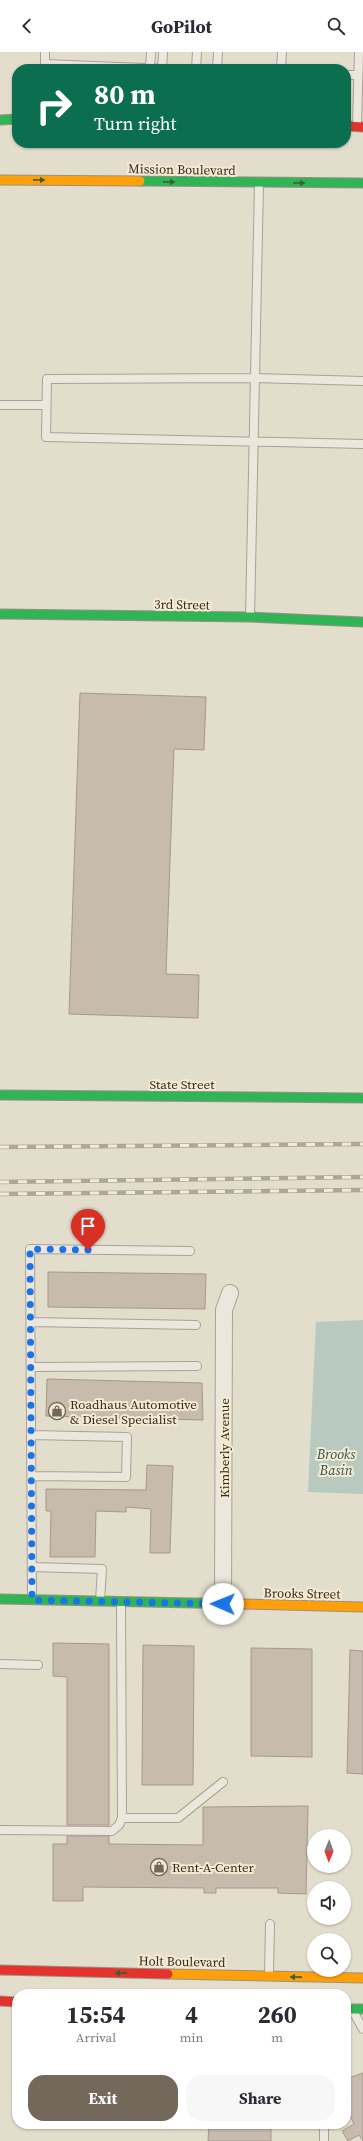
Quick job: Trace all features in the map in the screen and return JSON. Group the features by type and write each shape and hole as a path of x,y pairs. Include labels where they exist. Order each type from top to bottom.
{"street":[{"path":"0,120 12,120"},
{"name":"Mission Boulevard","path":"0,180 363,183"},
{"name":"3rd Street","path":"0,614 250,617 363,622"},
{"name":"State Street","path":"0,1095 363,1098"},
{"name":"Kimberly Avenue","path":"223,1604 224,1310 230,1293"},
{"name":"Brooks Street","path":"0,1599 363,1607"},
{"name":"Holt Boulevard","path":"0,1970 363,1978"},
{"path":"0,2001 12,2002"},
{"path":"351,2009 363,2009"}],"lane":[{"path":"45,52 45,64"},
{"path":"150,52 150,64"},
{"path":"163,52 164,64"},
{"path":"196,64 197,52"},
{"path":"217,64 218,52"},
{"path":"282,52 282,64"},
{"path":"359,52 358,75 360,126"},
{"path":"351,75 358,75"},
{"path":"250,617 252,442 259,183"},
{"path":"363,381 254,378 47,379 46,405 46,437 363,444"},
{"path":"0,405 46,405"},
{"path":"32,1600 30,1249 190,1251"},
{"path":"31,1322 196,1325"},
{"path":"31,1367 197,1366"},
{"path":"31,1435 127,1437 126,1477 32,1476"},
{"path":"32,1567 102,1569 100,1601"},
{"path":"0,1830 112,1831 119,1825 122,1818 121,1602"},
{"path":"0,1664 38,1665"},
{"path":"122,1818 178,1818 223,1782"},
{"path":"269,1976 270,1924"},
{"path":"351,2012 363,2029"},
{"path":"324,2129 324,2141"}],"water":[{"name":"Brooks Basin","path":"363,1320 363,1494 308,1492 316,1322"}],"building":[{"path":"80,693 206,697 204,750 174,749 166,974 199,975 198,1018 69,1014"},
{"path":"48,1272 206,1274 205,1309 48,1307"},
{"path":"47,1379 202,1383 203,1420 46,1416"},
{"path":"147,1465 173,1466 170,1553 150,1553 151,1509 126,1507 126,1512 96,1511 95,1557 50,1557 51,1511 46,1511 46,1489 146,1490"},
{"path":"53,1643 109,1644 109,1825 67,1825 67,1677 53,1676"},
{"path":"143,1645 194,1646 193,1785 142,1785"},
{"path":"251,1648 312,1649 312,1757 251,1756"},
{"path":"350,1650 363,1651 363,1774 347,1773"},
{"path":"308,1806 306,1894 278,1893 278,1888 216,1888 216,1893 204,1893 204,1888 83,1887 83,1901 53,1901 53,1844 67,1844 67,1836 109,1836 109,1844 203,1845 203,1807"},
{"path":"363,2073 363,2141 359,2135 348,2141 342,2131 345,2129 351,2129 351,2126 354,2124 351,2117 351,2077"},
{"path":"209,2129 271,2129 271,2141 208,2141"}],"railway":[{"path":"0,1147 363,1144"},
{"path":"0,1182 363,1177"},
{"path":"0,1194 363,1190"}],"traffic: fast":[{"path":"0,120 12,119"},
{"path":"140,181 363,183"},
{"path":"0,614 250,617 363,622"},
{"path":"0,1095 363,1098"},
{"path":"0,1599 243,1604"},
{"path":"351,2009 363,2009"}],"traffic: slow":[{"path":"0,180 140,181"},
{"path":"243,1604 363,1607"},
{"path":"168,1974 363,1978"}],"traffic: jam":[{"path":"351,126 363,127"},
{"path":"0,1970 168,1974"},
{"path":"0,2001 12,2002"}],"place":[{"name":"Roadhaus Automotive & Diesel Specialist","path":"57,1411"},
{"name":"Rent-A-Center","path":"159,1867"}],"route":[{"path":"88,1250 30,1249 32,1600 223,1604"}]}
